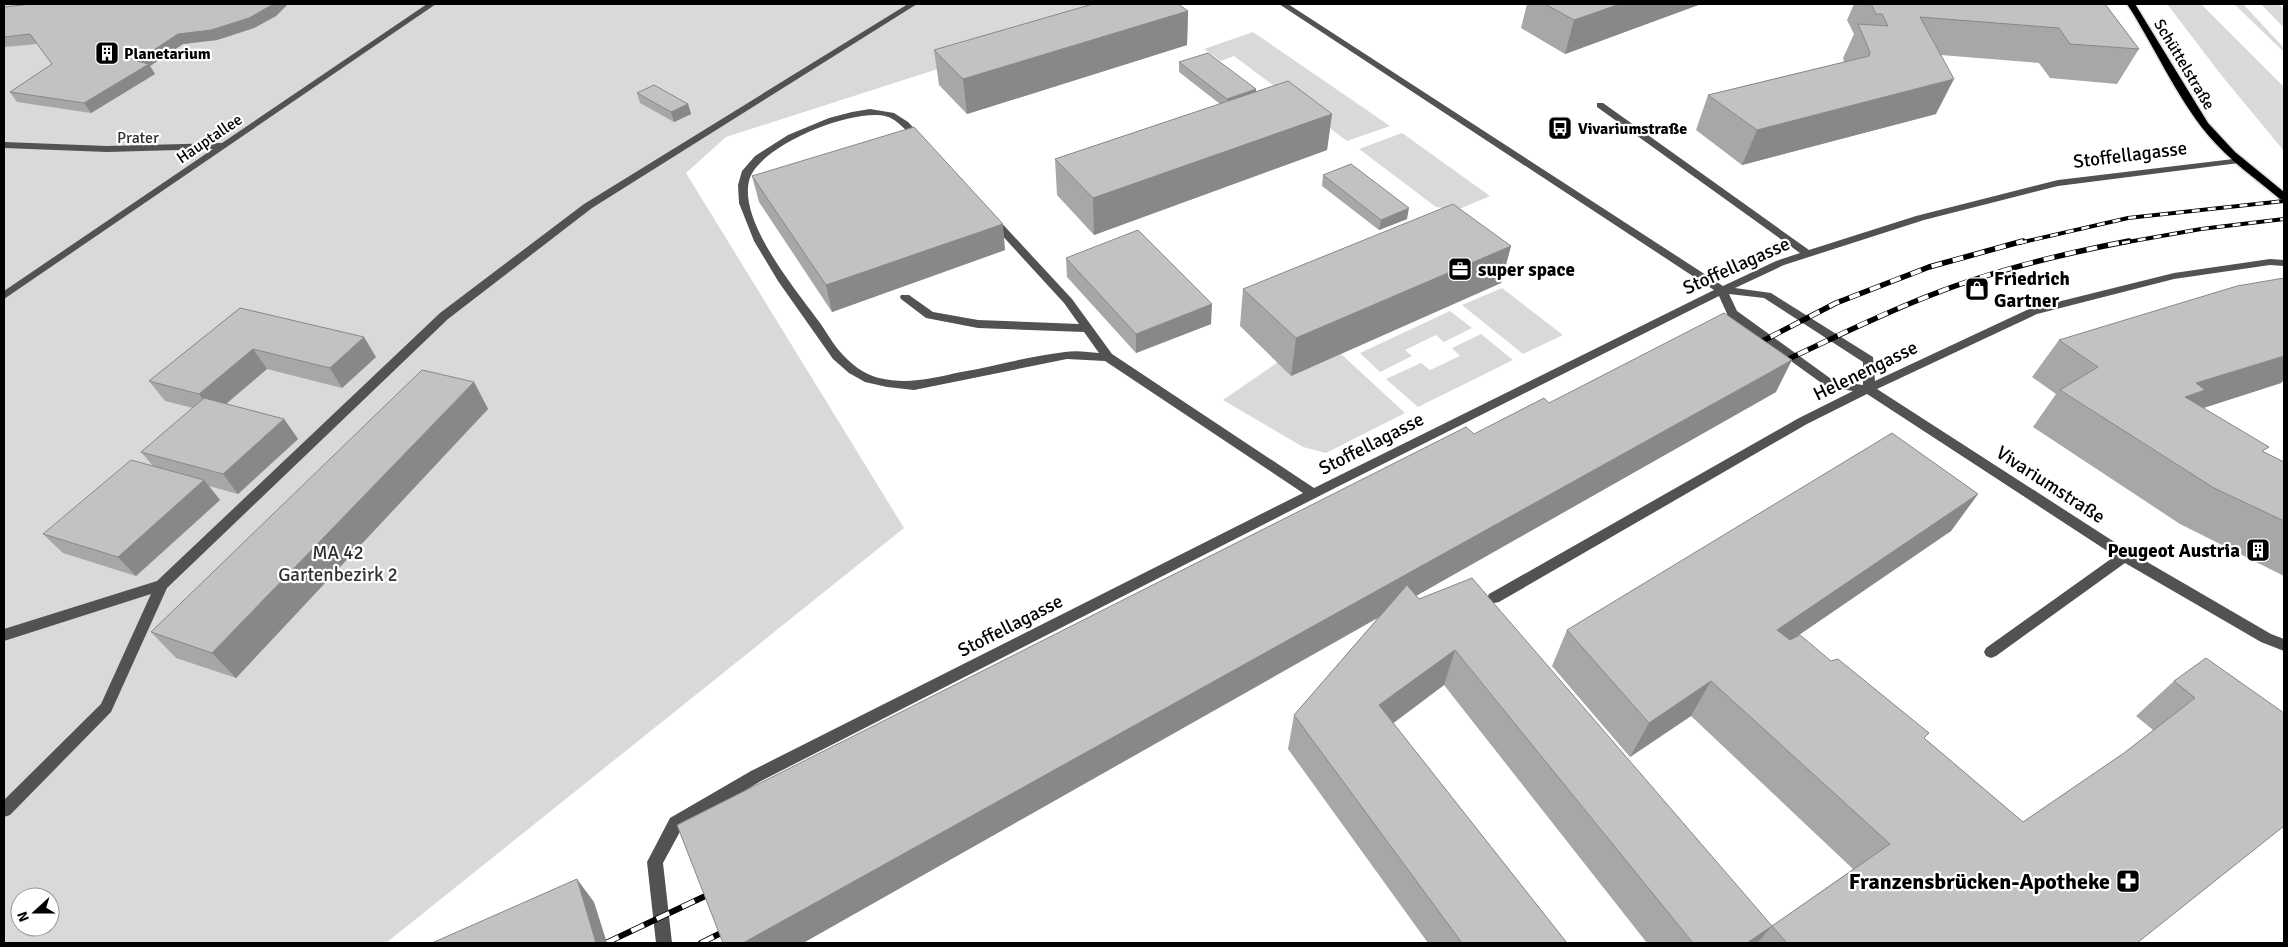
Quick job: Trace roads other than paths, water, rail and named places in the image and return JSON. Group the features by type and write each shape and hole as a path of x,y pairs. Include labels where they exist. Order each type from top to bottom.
{"main road":[{"name":"Schüttelstraße","path":"2130,4 2184,96 2206,127 2239,160 2284,197"}],"street":[{"name":"Hauptallee","path":"4,296 432,4"},
{"path":"4,810 106,708 162,584 444,316 588,206 913,4"},
{"path":"1283,4 1722,290 1767,295 1869,360 1869,390"},
{"path":"1600,105 1809,255"},
{"path":"924,146 898,117 866,112 844,116 786,139 747,170 743,187 745,206 768,259 846,366 868,378 890,385 914,386 1067,355 1108,358"},
{"path":"4,145 107,149 224,146"},
{"name":"Stoffellagasse","path":"664,943 655,862 676,823 756,776 1333,484 1722,290 1780,263 1920,218 2058,183 2239,160"},
{"path":"983,209 1068,301 1108,358 1314,494"},
{"name":"Helenengasse","path":"1494,598 1803,422 1926,360 2034,310 2174,276 2270,262 2284,263"},
{"name":"Vivariumstraße","path":"1722,290 1732,313 1831,384 1869,390 2125,556 2266,638 2284,645"},
{"path":"905,297 930,315 978,324 1086,328"},
{"path":"1990,652 2125,556"},
{"path":"4,635 162,584"},
{"name":"Vivariumstraße","path":"2266,638 2284,655"}],"railway":[{"path":"2019,243 2128,218 2284,201"},
{"path":"2122,243 2201,229 2284,219"},
{"path":"1751,347 1836,303 1929,267 2023,241"},
{"path":"1778,364 1892,311 1955,286 2079,251 2129,241"},
{"path":"606,943 718,890"},
{"path":"701,943 731,928"}],"place":[{"name":"Planetarium","path":"107,53"},
{"name":"Vivariumstraße","path":"1560,128"},
{"name":"super space","path":"1460,269"},
{"name":"Friedrich Gartner","path":"1977,289"},
{"name":"Peugeot Austria","path":"2258,550"},
{"name":"Franzensbrücken-Apotheke","path":"2128,881"}],"park label":[{"name":"Prater","path":"138,137"},
{"name":"MA 42 Gartenbezirk 2","path":"338,563"}]}
